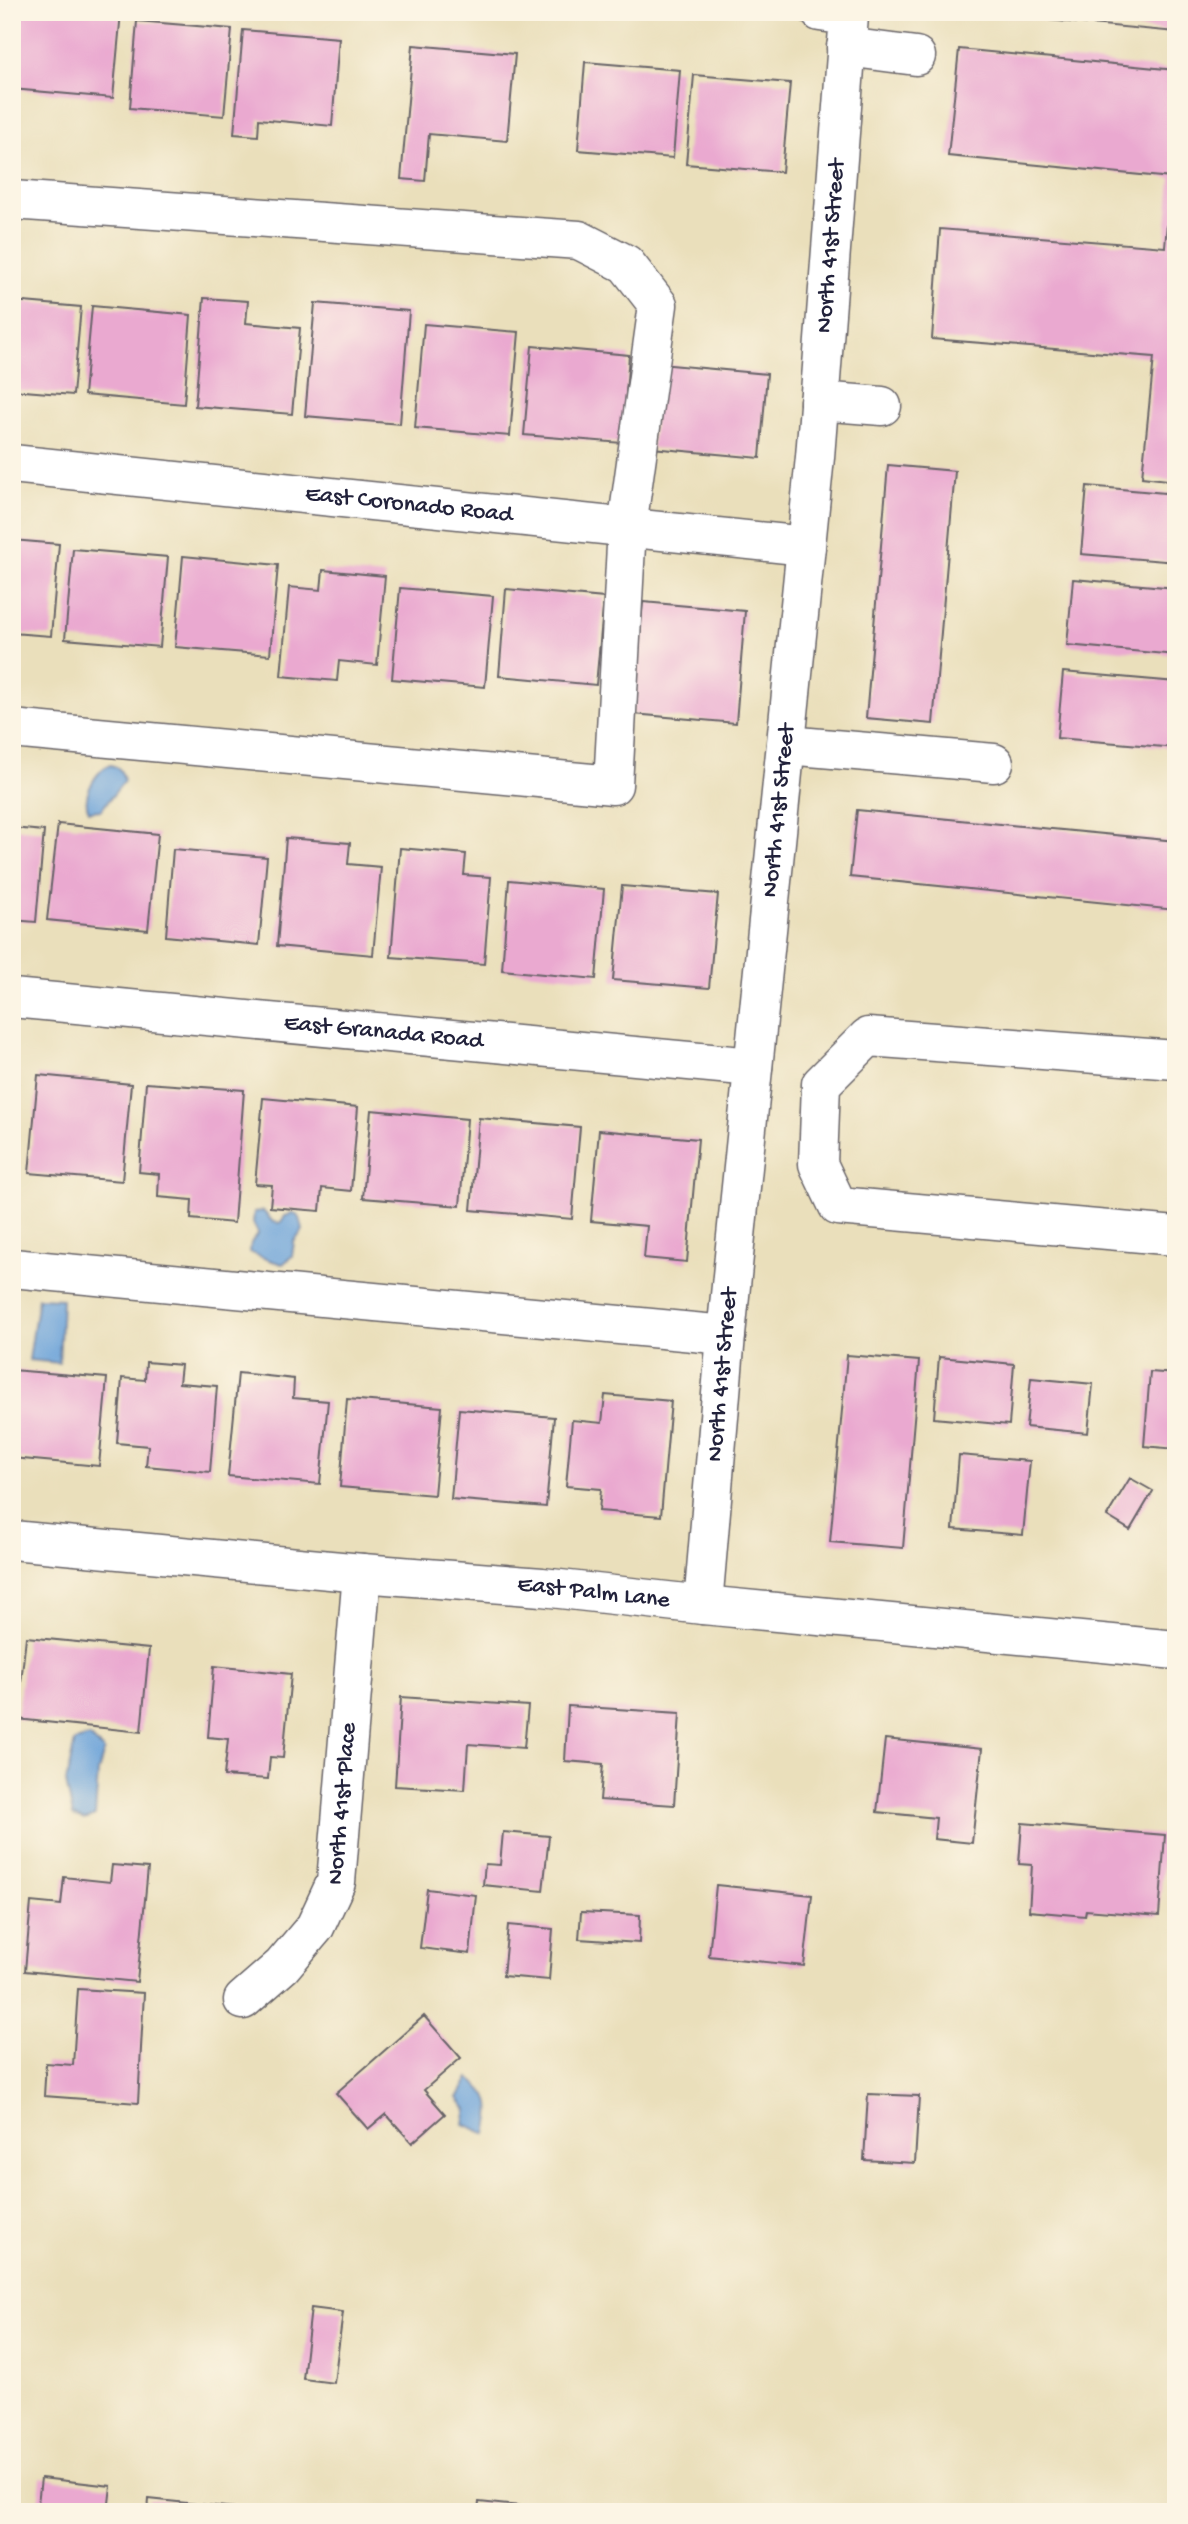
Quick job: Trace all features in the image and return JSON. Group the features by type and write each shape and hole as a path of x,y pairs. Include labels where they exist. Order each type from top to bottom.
{"street":[{"path":"838,25 916,56"},
{"name":"North 41st Street","path":"703,1605 726,1335 787,746 819,401 838,25"},
{"path":"12,200 579,240 626,264 657,305 627,527 613,785 12,729"},
{"path":"819,401 882,406"},
{"name":"East Coronado Road","path":"12,464 806,546"},
{"path":"787,746 994,763"},
{"name":"East Granada Road","path":"12,998 753,1067"},
{"path":"1176,1060 868,1037 821,1084 818,1164 838,1206 1176,1236"},
{"path":"12,1268 726,1335"},
{"name":"East Palm Lane","path":"12,1540 542,1587 1176,1650"},
{"name":"North 41st Place","path":"243,2000 282,1966 315,1927 336,1882 362,1573"}],"water":[{"path":"110,765 120,770 124,781 101,810 89,811 87,799 91,785 100,772"},
{"path":"263,1211 273,1222 280,1223 285,1216 294,1213 300,1218 303,1230 294,1242 292,1256 283,1264 250,1252 251,1243 258,1233 253,1223 254,1212"},
{"path":"38,1298 62,1299 59,1363 29,1360"},
{"path":"90,1737 104,1751 98,1772 95,1816 84,1820 73,1816 66,1782 75,1741"},
{"path":"469,2078 483,2090 490,2102 487,2134 464,2124 467,2109 458,2098"}],"building":[{"path":"18,12 121,12 113,98 12,89"},
{"path":"1176,12 1176,32 983,14"},
{"path":"137,21 232,29 224,116 130,108"},
{"path":"243,30 339,38 332,126 259,119 258,136 234,134"},
{"path":"413,45 515,54 507,141 429,134 425,181 401,179"},
{"path":"959,49 1176,70 1176,481 1142,477 1154,357 932,339 940,229 1165,247 1171,178 948,156"},
{"path":"585,62 680,70 673,158 578,150"},
{"path":"694,75 790,83 782,172 686,164"},
{"path":"204,298 248,301 246,323 300,328 292,414 195,406"},
{"path":"12,301 81,307 73,395 12,390"},
{"path":"315,303 409,311 400,424 305,416"},
{"path":"92,306 191,315 184,404 84,395"},
{"path":"424,324 519,332 510,436 415,428"},
{"path":"532,346 629,355 622,443 524,435"},
{"path":"660,364 767,374 760,458 652,448"},
{"path":"888,465 955,471 933,724 866,718"},
{"path":"1087,486 1176,494 1176,562 1081,554"},
{"path":"12,540 59,544 51,636 12,633"},
{"path":"73,549 168,557 160,647 65,639"},
{"path":"183,556 278,565 270,655 175,647"},
{"path":"323,570 385,576 377,665 339,661 337,681 281,676 289,587 321,590"},
{"path":"1073,579 1176,588 1176,655 1067,645"},
{"path":"400,588 493,596 485,687 392,679"},
{"path":"506,589 604,598 596,685 499,676"},
{"path":"643,602 745,611 736,723 633,714"},
{"path":"1063,672 1176,682 1176,748 1057,738"},
{"path":"857,810 1176,841 1176,910 850,877"},
{"path":"58,824 158,834 148,930 47,920"},
{"path":"12,828 44,831 36,922 12,920"},
{"path":"286,838 350,843 348,864 381,867 373,955 277,946"},
{"path":"400,848 466,854 464,875 491,877 484,964 391,957"},
{"path":"173,849 267,857 259,945 166,936"},
{"path":"509,880 604,889 596,979 502,970"},
{"path":"622,886 718,894 709,988 613,980"},
{"path":"12,1072 19,1073 14,1131 12,1131"},
{"path":"38,1075 131,1084 122,1181 29,1173"},
{"path":"146,1083 244,1090 234,1223 191,1219 192,1200 158,1197 159,1174 139,1172"},
{"path":"263,1098 358,1107 351,1191 322,1188 320,1211 270,1207 272,1185 255,1184"},
{"path":"371,1110 467,1119 460,1206 363,1198"},
{"path":"479,1118 580,1127 572,1219 471,1210"},
{"path":"599,1130 698,1139 687,1262 644,1258 647,1226 591,1221"},
{"path":"847,1355 919,1361 903,1548 830,1542"},
{"path":"939,1357 1014,1364 1009,1425 934,1418"},
{"path":"146,1362 181,1365 179,1383 217,1386 210,1472 146,1466 148,1446 117,1443 122,1378 145,1380"},
{"path":"12,1370 107,1378 99,1466 12,1458"},
{"path":"1150,1372 1176,1374 1176,1449 1144,1446"},
{"path":"238,1373 294,1379 293,1398 328,1401 320,1484 228,1476"},
{"path":"1031,1378 1093,1384 1088,1433 1026,1427"},
{"path":"605,1395 671,1401 661,1516 599,1511 601,1489 566,1486 572,1420 602,1423"},
{"path":"347,1399 442,1407 434,1495 340,1487"},
{"path":"459,1409 554,1417 546,1507 451,1499"},
{"path":"959,1455 1030,1461 1023,1535 953,1529"},
{"path":"1130,1478 1153,1491 1130,1530 1107,1516"},
{"path":"26,1637 149,1649 141,1732 17,1719"},
{"path":"214,1666 291,1674 283,1758 270,1757 268,1779 224,1776 228,1739 208,1737"},
{"path":"401,1697 528,1706 524,1748 468,1744 465,1790 395,1786"},
{"path":"568,1706 680,1713 674,1805 600,1800 603,1764 565,1761"},
{"path":"885,1739 982,1749 972,1843 934,1839 936,1818 877,1812"},
{"path":"1022,1823 1165,1835 1159,1916 1086,1910 1085,1916 1029,1911 1032,1865 1019,1864"},
{"path":"503,1832 549,1836 543,1891 483,1885 485,1864 500,1865"},
{"path":"112,1865 148,1868 137,1982 25,1971 31,1902 61,1905 64,1877 110,1882"},
{"path":"716,1885 812,1895 804,1966 709,1956"},
{"path":"427,1889 476,1895 470,1954 420,1948"},
{"path":"581,1912 640,1915 639,1943 579,1939"},
{"path":"508,1925 553,1929 549,1980 503,1976"},
{"path":"78,1989 144,1993 138,2103 44,2096 46,2063 73,2065"},
{"path":"424,2016 461,2058 424,2090 445,2114 412,2143 386,2114 368,2129 336,2093"},
{"path":"868,2094 919,2096 915,2163 864,2160"},
{"path":"311,2308 343,2312 334,2383 303,2379"},
{"path":"41,2478 111,2486 108,2512 37,2512"},
{"path":"149,2499 253,2510 253,2512 148,2512"},
{"path":"479,2502 519,2506 518,2512 478,2512"}]}
